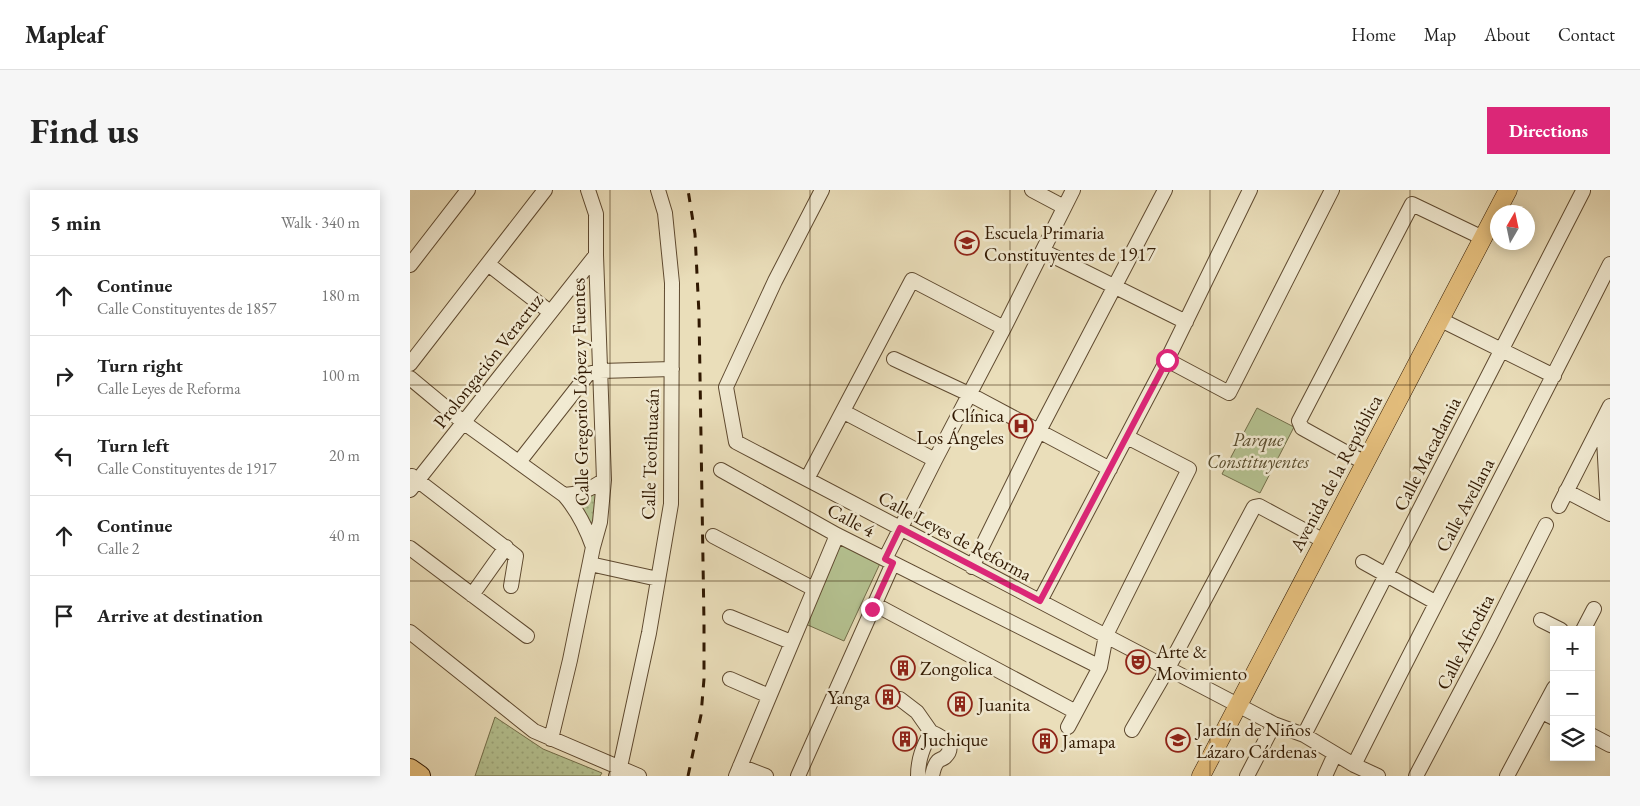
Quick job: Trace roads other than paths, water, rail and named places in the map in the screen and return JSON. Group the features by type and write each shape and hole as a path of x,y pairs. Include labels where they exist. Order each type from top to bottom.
{"highway":[{"path":"410,769 420,776"}],"main road":[{"name":"Avenida de la República","path":"1201,776 1508,190"}],"street":[{"path":"410,265 468,190"},
{"path":"410,364 545,190"},
{"name":"Calle Gregorio López y Fuentes","path":"551,739 600,522 604,480 596,214 588,190"},
{"name":"Calle Teotihuacán","path":"618,772 649,633 671,504 672,282 665,213 658,190"},
{"name":"Calle Leyes de Reforma","path":"822,190 774,281 726,387 736,442 1274,724 1304,734 1335,754 1378,776"},
{"path":"1032,190 1064,207"},
{"path":"798,776 874,604 900,528 1073,190"},
{"path":"972,567 1039,431 1165,190"},
{"path":"1040,601 1167,360 1250,190"},
{"path":"1167,360 1229,393 1332,190"},
{"name":"Calle Macadamia","path":"1304,734 1583,191"},
{"path":"1364,463 1302,428 1299,421 1412,204 1483,238"},
{"path":"1043,251 1186,322"},
{"name":"Prolongación Veracruz","path":"413,482 596,255"},
{"path":"488,264 550,312"},
{"name":"Calle Avellana","path":"1354,764 1435,602 1554,376 1610,264"},
{"path":"807,479 912,280 1004,328"},
{"path":"1441,320 1554,376"},
{"path":"894,359 969,394 1110,469"},
{"path":"518,462 588,374 600,371 672,369"},
{"path":"410,378 463,422 564,495 584,522 593,547"},
{"path":"1559,506 1610,406"},
{"path":"844,412 934,460"},
{"path":"1603,419 1609,514"},
{"path":"1068,727 1100,667 1106,635 1189,469 1127,437"},
{"name":"Calle 4","path":"721,470 837,535 1100,667"},
{"path":"564,495 578,494 591,489 604,480"},
{"path":"413,482 516,556 511,586"},
{"path":"1566,491 1609,514"},
{"path":"1132,730 1168,668 1254,507 1259,506 1324,541"},
{"name":"Calle Afrodita","path":"1416,776 1546,525"},
{"path":"766,776 738,771 837,535"},
{"path":"713,536 814,589"},
{"path":"410,548 527,636"},
{"path":"472,594 506,548"},
{"path":"1363,562 1435,602"},
{"path":"590,564 658,579"},
{"path":"874,604 1076,712"},
{"path":"1585,626 1594,609"},
{"path":"730,617 791,642"},
{"path":"1541,620 1552,626"},
{"path":"410,632 534,731 618,772 639,776"},
{"path":"730,679 768,696"},
{"path":"900,699 917,712 931,732 942,736 948,742 950,750 946,756 938,761 932,776"},
{"path":"1507,776 1548,715"},
{"path":"1247,776 1274,724"},
{"path":"918,776 921,749 931,732"},
{"path":"1595,737 1610,745"},
{"path":"1325,776 1335,754"}],"railway":[{"path":"688,190 695,234 699,314 704,679 701,715 688,776"}],"place":[{"name":"Escuela Primaria Constituyentes de 1917","path":"967,243"},
{"name":"Clínica Los Ángeles","path":"1021,426"},
{"name":"Arte & Movimiento","path":"1138,662"},
{"name":"Zongolica","path":"903,668"},
{"name":"Yanga","path":"888,697"},
{"name":"Juanita","path":"960,704"},
{"name":"Juchique","path":"905,739"},
{"name":"Jardín de Niños Lázaro Cárdenas","path":"1178,740"},
{"name":"Jamapa","path":"1045,741"}],"park label":[{"name":"Parque Constituyentes","path":"1258,450"}]}
